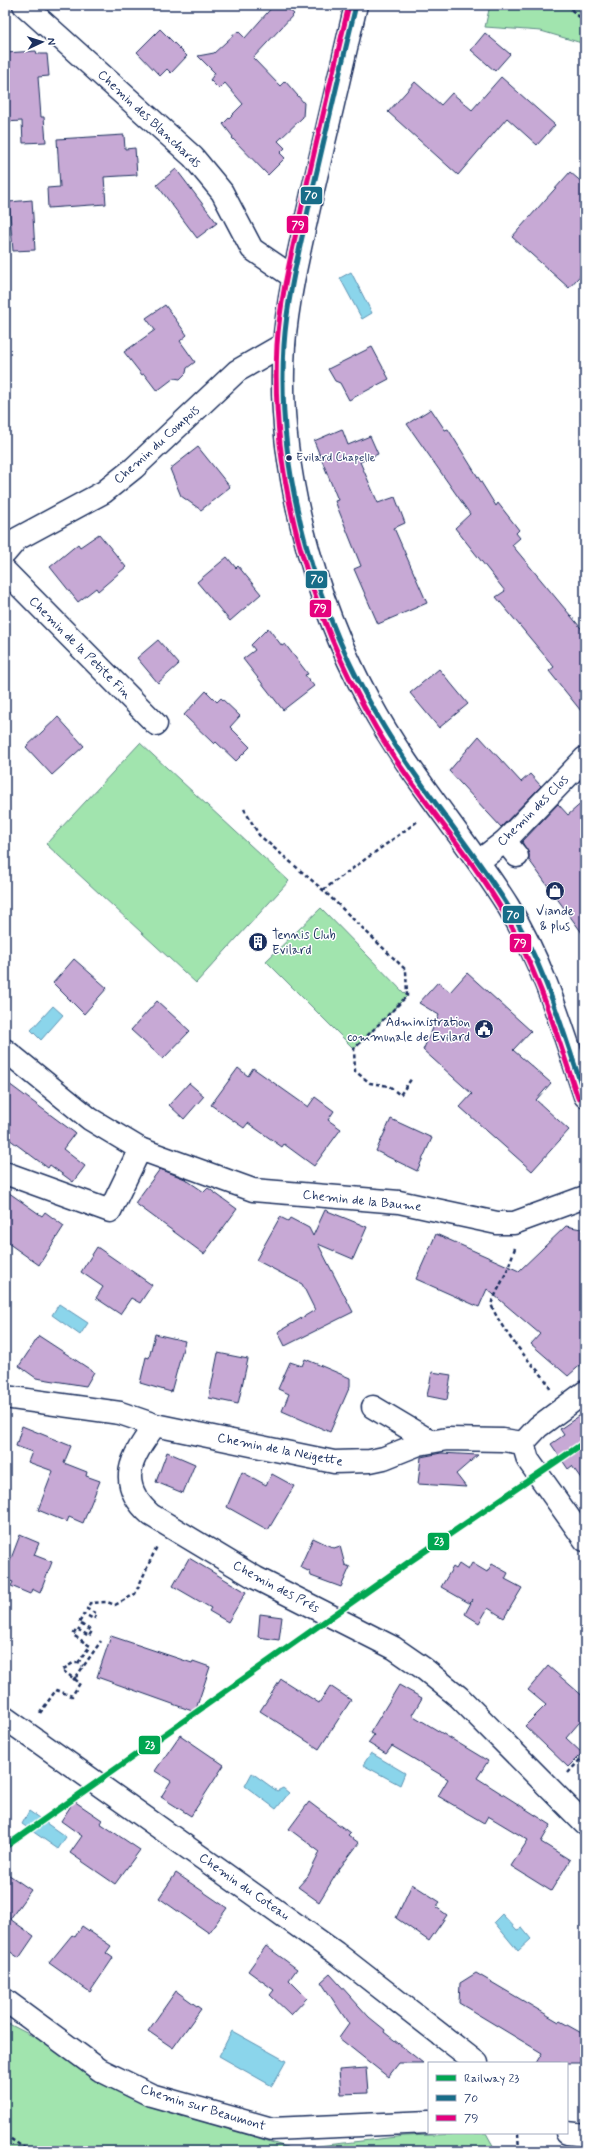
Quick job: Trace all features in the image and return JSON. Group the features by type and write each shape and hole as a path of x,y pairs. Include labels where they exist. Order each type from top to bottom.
{"street":[{"name":"Chemin des Blanchards","path":"24,5 193,157 222,192 252,249 293,277"},
{"path":"356,5 293,277 284,344 284,414 294,488 311,557 350,666 390,738 479,861 508,907 541,969 585,1096"},
{"name":"Chemin du Compois","path":"5,553 17,539 104,492 134,468 237,371 284,344"},
{"name":"Chemin de la Petite Fin","path":"5,571 156,724"},
{"name":"Chemin des Clos","path":"479,861 511,849 585,758"},
{"name":"Chemin de la Baume","path":"5,1050 90,1119 140,1150 253,1190 399,1202 497,1223 514,1223 585,1197"},
{"path":"5,1173 110,1211 140,1150"},
{"path":"585,1392 558,1411 526,1451 549,1489 585,1540"},
{"name":"Chemin de la Neigette","path":"5,1397 120,1413 155,1425 344,1463 384,1458 430,1441 455,1439 502,1440 526,1451"},
{"path":"373,1407 430,1441"},
{"name":"Chemin des Prés","path":"155,1425 133,1459 130,1479 131,1489 142,1507 152,1515 256,1578 394,1648 423,1668 459,1697 585,1824"},
{"name":"Chemin du Coteau","path":"5,1718 336,1953 476,2062"},
{"name":"Chemin sur Beaumont","path":"5,2000 100,2070 158,2097 272,2129 428,2122"},
{"path":"568,2133 585,2136"}],"path":[{"path":"566,5 585,22"},
{"path":"244,809 259,835 323,890 406,970 407,996 354,1049 355,1071 370,1083 389,1086 400,1095 412,1078"},
{"path":"323,890 421,819"},
{"path":"514,1223 519,1235 507,1271 491,1304 495,1314 522,1353 547,1381 558,1411"},
{"path":"78,1663 90,1646 73,1635 77,1629 89,1636 92,1631 79,1623 84,1614 94,1619 96,1614 87,1609 90,1603 107,1602 115,1605 135,1594 167,1524"},
{"path":"73,1680 101,1641"},
{"path":"56,1690 72,1696 80,1683 62,1670 73,1663 78,1663 83,1666"},
{"path":"518,2134 520,2151"},
{"path":"5,2135 29,2151"}],"green space":[{"path":"490,5 585,5 585,44 541,31 485,27"},
{"path":"140,743 289,881 196,983 46,844"},
{"path":"321,908 407,996 354,1049 266,961"},
{"path":"5,2022 52,2046 137,2098 292,2149 405,2136 487,2134 496,2151 5,2151"}],"water":[{"path":"351,272 372,313 362,319 340,278"},
{"path":"53,1006 63,1015 41,1040 31,1030"},
{"path":"59,1304 88,1323 80,1335 52,1315"},
{"path":"371,1753 405,1773 400,1785 363,1765"},
{"path":"252,1773 277,1791 283,1788 289,1793 276,1809 245,1786"},
{"path":"29,1811 66,1837 58,1849 22,1824"},
{"path":"502,1914 517,1930 522,1928 531,1939 518,1951 494,1922"},
{"path":"232,2031 286,2061 272,2086 219,2056"}],"building":[{"path":"274,5 283,5 294,14 253,58 280,86 285,81 304,103 303,117 278,141 285,148 280,153 285,158 268,175 232,138 233,137 223,124 243,104 225,83 219,89 210,80 215,73 198,56 214,53 238,31 245,38"},
{"path":"160,29 187,56 171,73 167,69 160,76 137,52"},
{"path":"485,33 510,54 495,71 471,50"},
{"path":"36,51 37,54 47,54 49,76 38,77 41,117 44,117 46,142 23,143 22,121 5,122 5,53"},
{"path":"501,77 555,125 537,145 507,118 458,175 388,112 415,82 441,105 452,93 472,110"},
{"path":"124,135 125,149 135,148 137,175 104,177 106,204 48,208 47,188 60,187 57,139"},
{"path":"176,169 217,223 197,238 157,185"},
{"path":"570,172 585,185 585,270 569,288 512,237"},
{"path":"32,200 35,250 13,251 9,202"},
{"path":"165,305 187,335 180,341 195,362 187,368 186,373 180,379 174,378 157,391 124,352 155,330 146,318"},
{"path":"372,347 389,379 349,400 340,383 335,381 328,369"},
{"path":"431,409 445,430 448,429 496,506 498,503 519,530 516,533 520,538 512,545 585,633 585,716 549,671 554,667 496,597 505,591 455,528 470,514 407,424"},
{"path":"342,429 348,445 370,436 378,454 360,462 378,503 395,497 405,523 394,528 427,603 378,624 354,569 361,566 335,501 338,500 314,441"},
{"path":"198,447 230,487 201,510 181,496 170,469"},
{"path":"99,534 126,567 98,591 96,588 78,602 50,567 78,544 80,547"},
{"path":"227,557 236,568 238,566 261,594 230,621 197,582"},
{"path":"268,628 282,646 285,644 308,674 305,675 314,686 283,710 243,659 255,650 251,645"},
{"path":"158,640 179,664 158,683 137,658"},
{"path":"439,669 468,704 439,728 410,693"},
{"path":"206,691 217,702 221,698 240,716 230,727 250,747 236,761 216,742 214,744 184,715"},
{"path":"58,717 84,746 52,775 26,747"},
{"path":"479,736 521,782 530,774 541,786 501,827 449,771"},
{"path":"585,800 585,937 529,860 529,854 522,842 558,804 568,815"},
{"path":"74,959 107,988 84,1014 53,983"},
{"path":"467,973 531,1031 513,1050 551,1083 536,1100 569,1130 532,1171 460,1107 472,1094 423,1050 439,1015 419,1003 438,982 450,992"},
{"path":"157,1001 190,1031 163,1059 131,1030"},
{"path":"238,1068 248,1076 253,1068 308,1107 315,1097 334,1111 328,1120 341,1129 314,1166 284,1144 282,1147 248,1123 244,1128 211,1105"},
{"path":"5,1081 75,1133 63,1149 85,1166 73,1182 50,1165 48,1168 5,1136"},
{"path":"189,1083 204,1096 184,1119 169,1105"},
{"path":"391,1119 432,1138 417,1171 376,1151"},
{"path":"160,1169 185,1179 204,1192 208,1188 237,1209 204,1254 135,1203"},
{"path":"5,1190 42,1216 45,1212 64,1226 39,1265 5,1241"},
{"path":"325,1210 367,1227 353,1259 318,1244 353,1312 285,1346 278,1332 315,1310 302,1284 256,1260 280,1217 288,1221 290,1218 309,1228 313,1236"},
{"path":"566,1226 581,1229 585,1237 585,1361 568,1376 531,1344 540,1334 487,1289 479,1307 416,1279 436,1234 519,1271"},
{"path":"97,1247 152,1285 140,1303 131,1298 120,1314 96,1298 103,1287 81,1272"},
{"path":"155,1334 185,1341 171,1392 140,1383 146,1357 149,1358"},
{"path":"39,1336 94,1372 86,1386 36,1378 19,1366"},
{"path":"218,1353 248,1359 238,1404 209,1398"},
{"path":"305,1359 350,1378 350,1386 330,1432 282,1411 289,1394 278,1389 290,1362 302,1366"},
{"path":"432,1372 451,1375 447,1400 427,1396"},
{"path":"585,1412 585,1484 572,1466 568,1469 551,1444 564,1435 560,1429"},
{"path":"22,1426 71,1446 64,1463 87,1472 86,1476 100,1481 83,1523 69,1517 67,1522 38,1510 53,1471 28,1462 32,1452 16,1446"},
{"path":"167,1452 195,1464 183,1493 156,1482"},
{"path":"441,1453 478,1455 456,1474 466,1487 418,1484 421,1457"},
{"path":"242,1472 266,1485 272,1474 294,1486 268,1530 227,1507"},
{"path":"20,1535 39,1543 34,1555 52,1562 40,1593 32,1589 30,1594 11,1586 13,1582 5,1579 5,1574"},
{"path":"313,1538 334,1548 340,1546 345,1565 350,1567 341,1587 311,1576 310,1572 300,1567"},
{"path":"189,1558 246,1592 228,1622 209,1611 211,1608 173,1586"},
{"path":"472,1563 487,1572 492,1564 508,1573 505,1579 522,1588 504,1618 488,1608 479,1623 465,1614 473,1599 469,1603 441,1587 453,1567 456,1569 459,1564 468,1570"},
{"path":"260,1614 282,1617 279,1640 258,1637"},
{"path":"111,1636 192,1663 193,1661 210,1667 195,1712 97,1677"},
{"path":"548,1666 585,1698 585,1716 566,1738 582,1753 568,1767 525,1726 546,1705 528,1690"},
{"path":"281,1679 319,1703 330,1686 351,1700 319,1749 260,1711"},
{"path":"399,1685 422,1698 412,1715 488,1761 477,1778 551,1825 541,1842 570,1860 551,1891 511,1866 528,1840 488,1816 484,1823 438,1796 448,1779 392,1746 386,1754 368,1743 374,1735 370,1733"},
{"path":"180,1735 224,1765 191,1816 161,1797 171,1781 155,1771"},
{"path":"74,1801 102,1820 100,1823 140,1850 115,1884 70,1853 82,1836 61,1821"},
{"path":"309,1802 350,1833 348,1835 359,1843 340,1868 319,1902 298,1887 308,1876 320,1852 289,1829"},
{"path":"5,1872 31,1890 10,1919 34,1936 19,1958 5,1948"},
{"path":"176,1873 227,1908 209,1933 159,1898"},
{"path":"412,1884 440,1902 436,1907 447,1915 429,1941 396,1918"},
{"path":"82,1926 111,1946 106,1953 113,1958 90,1992 49,1963 72,1935 75,1937"},
{"path":"266,1946 297,1969 289,1980 307,1998 291,2015 270,1995 274,1990 248,1971"},
{"path":"476,1973 559,2022 560,2021 585,2035 585,2063 537,2062 542,2053 459,2003 460,1983"},
{"path":"330,1974 369,2017 385,2030 384,2032 423,2063 399,2063 388,2077 339,2038 349,2024 321,1982"},
{"path":"176,1991 201,2009 173,2048 148,2031"},
{"path":"366,2068 368,2093 341,2094 339,2070"}],"rail line":[{"name":"23","path":"5,1847 409,1562 585,1442"}],"transit line":[{"name":"79","path":"349,5 290,258 279,327 277,345 277,395 280,445 288,495 299,544 314,592 332,639 353,684 376,728 391,752 489,889 516,935 546,1003 578,1098"},
{"name":"70","path":"356,5 297,257 286,327 284,345 283,395 287,444 294,494 320,591 360,684 398,750 493,883 521,928 552,998 585,1096"}],"place":[{"name":"Evilard Chapelle","path":"289,458"},
{"name":"Viande & plus","path":"555,891"},
{"name":"Tennis Club Evilard","path":"258,942"},
{"name":"Administration communale de Evilard","path":"484,1029"}]}
